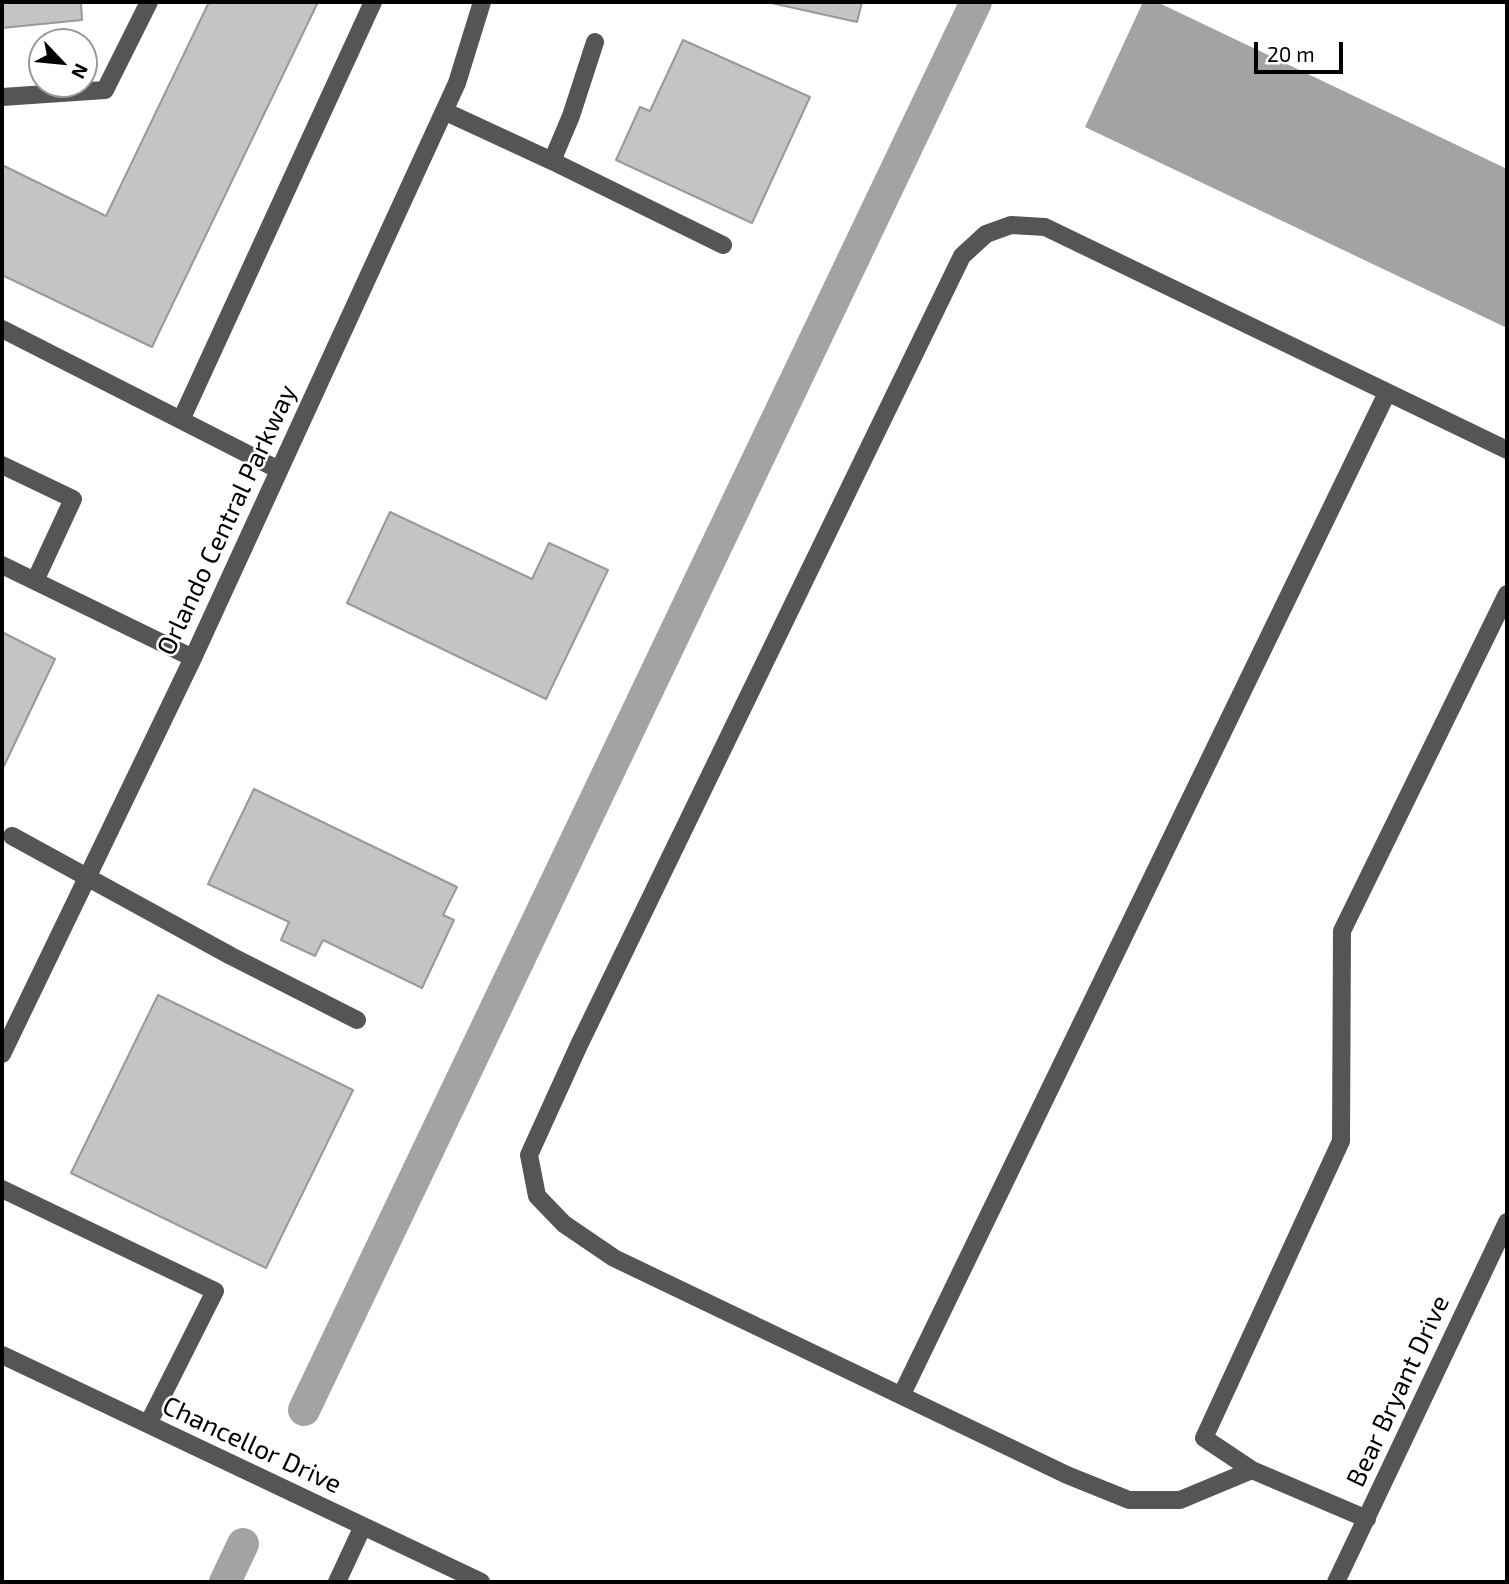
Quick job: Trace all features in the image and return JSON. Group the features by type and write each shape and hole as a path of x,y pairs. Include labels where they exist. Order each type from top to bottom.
{"street":[{"path":"2,97 105,90 149,2"},
{"path":"181,420 373,2"},
{"name":"Orlando Central Parkway","path":"2,1054 193,658 457,83 482,2"},
{"path":"552,161 571,116 595,42"},
{"path":"444,111 723,245"},
{"path":"1252,1470 1180,1500 1129,1500 1067,1475 614,1258 564,1224 537,1196 529,1155 579,1045 962,256 986,234 1011,225 1045,227 1507,450"},
{"path":"2,330 279,470"},
{"path":"902,1394 1387,393"},
{"path":"2,465 73,499 35,581"},
{"path":"2,565 193,658"},
{"path":"1367,1519 1252,1470 1204,1438 1341,1141 1342,931 1507,594"},
{"path":"12,836 231,956 357,1020"},
{"path":"2,1189 215,1291 148,1424"},
{"name":"Bear Bryant Drive","path":"1336,1582 1507,1222"},
{"name":"Chancellor Drive","path":"2,1355 481,1582"},
{"path":"337,1582 363,1526"}],"shaded area":[{"path":"1143,2 1157,2 1507,169 1507,328 1085,127"}],"building":[{"path":"2,2 81,2 82,20 2,28"},
{"path":"209,2 318,2 152,347 2,275 2,165 106,216"},
{"path":"767,2 862,2 857,22"},
{"path":"683,40 810,97 752,223 616,160 640,107 650,111"},
{"path":"390,512 532,579 549,543 608,570 546,699 347,603"},
{"path":"2,632 55,659 2,770"},
{"path":"254,789 457,887 443,915 454,920 422,988 323,940 315,956 281,940 289,922 208,884"},
{"path":"158,995 353,1090 266,1268 71,1173"}],"waterway":[{"path":"304,1410 976,2"},
{"path":"225,1582 243,1544"}]}
